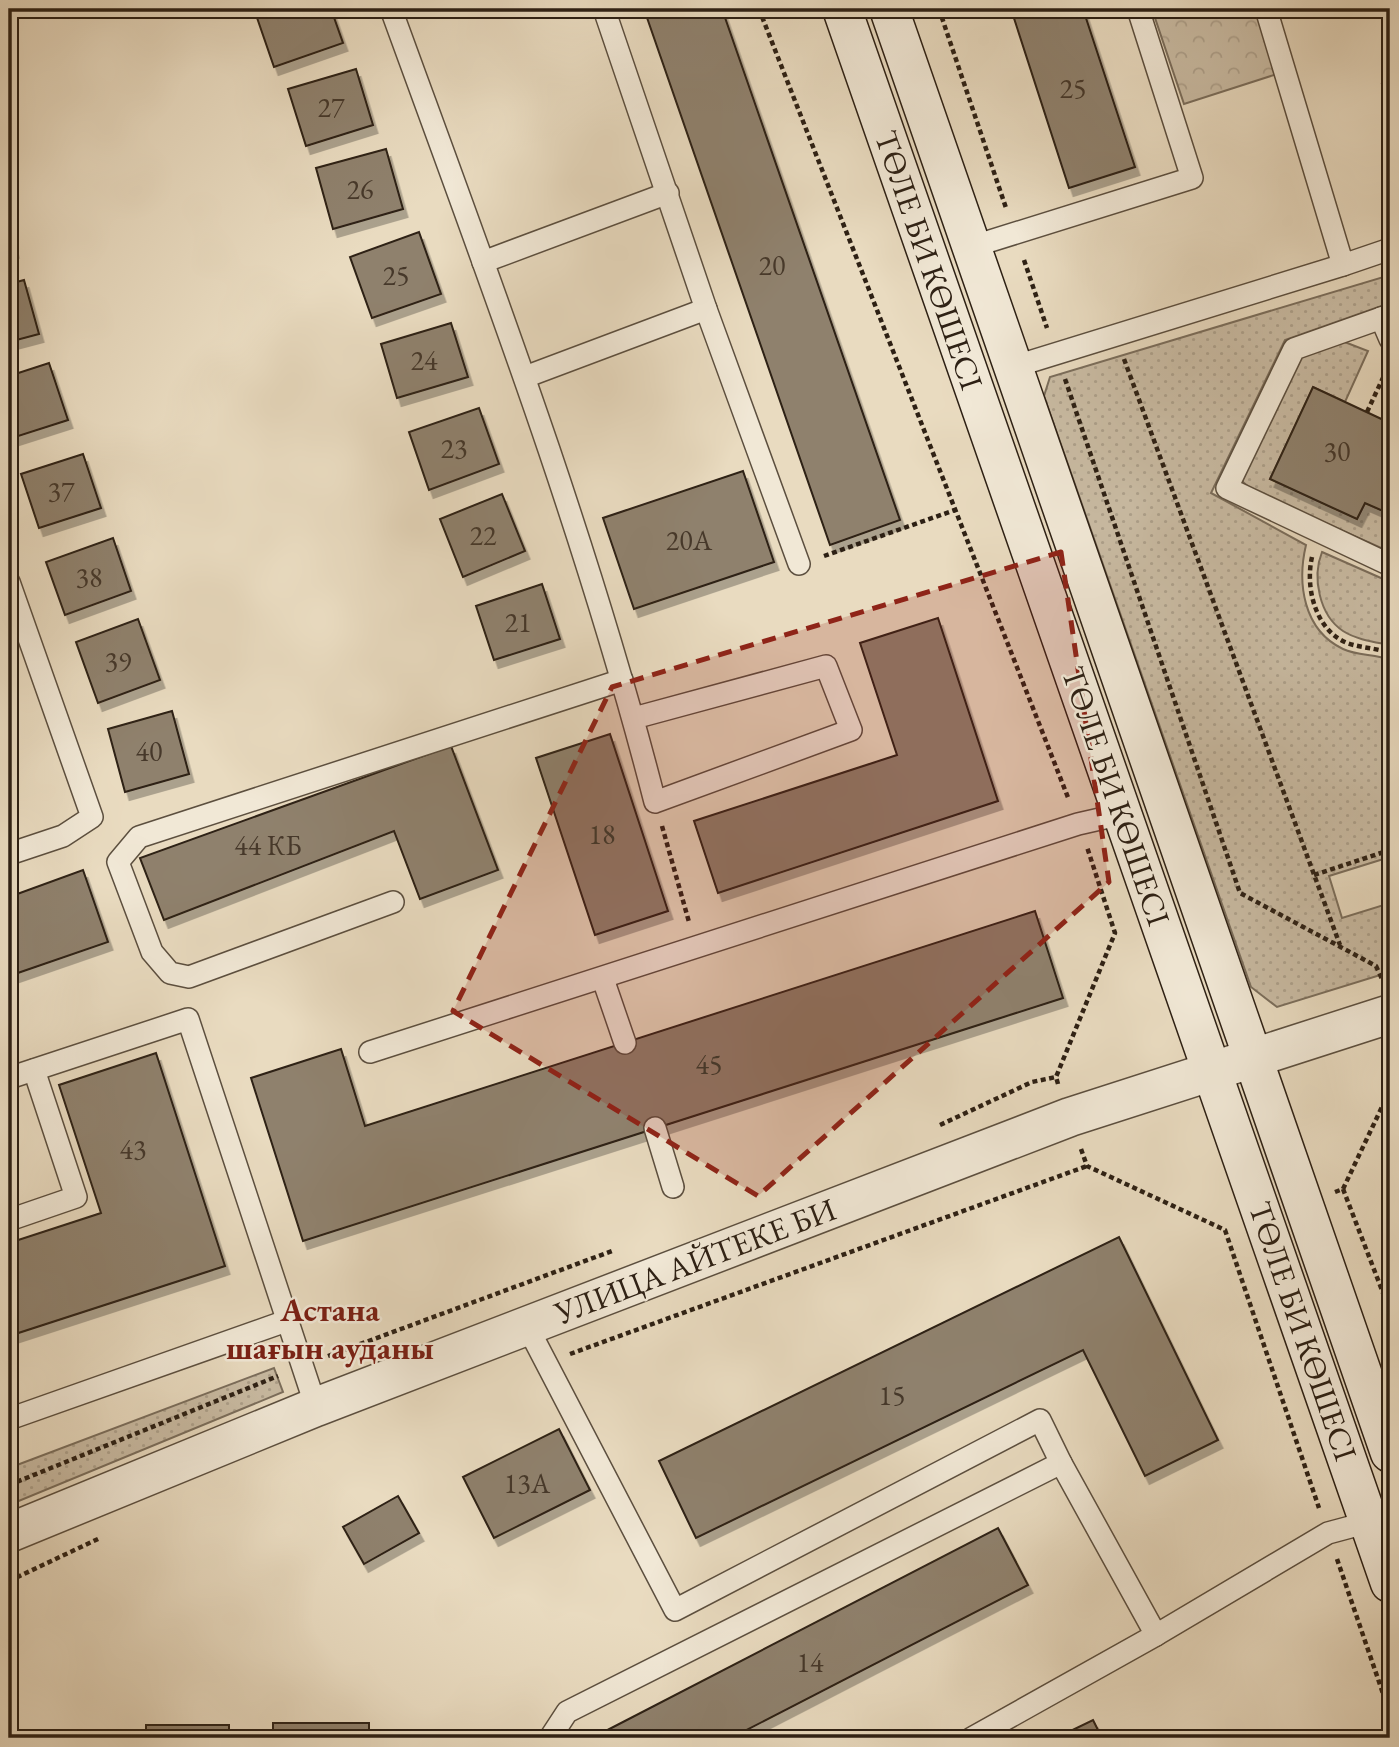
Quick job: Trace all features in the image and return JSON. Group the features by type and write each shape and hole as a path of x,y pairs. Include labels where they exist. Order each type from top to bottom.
{"main road":[{"name":"ТӨЛЕ БИ КӨШЕСІ","path":"842,9 1390,1583"},
{"name":"ТӨЛЕ БИ КӨШЕСІ","path":"889,9 1390,1453"},
{"name":"УЛИЦА АЙТЕКЕ БИ","path":"9,1534 317,1407 1070,1117 1253,1058 1388,1002"}],"lane":[{"path":"391,9 525,377 634,718 655,802 850,730 826,666 634,718"},
{"path":"604,9 706,309 799,564"},
{"path":"971,247 1192,178 1139,9"},
{"path":"1266,9 1343,265"},
{"path":"483,262 668,193"},
{"path":"1013,367 1390,249"},
{"path":"525,377 706,309"},
{"path":"1390,339 1386,316 1294,349 1227,488 1390,565"},
{"path":"9,582 92,817 62,836 9,854"},
{"path":"393,902 189,977 170,973 152,952 118,862 139,837 622,680"},
{"path":"370,1052 1078,824 1122,814"},
{"path":"603,979 625,1043"},
{"path":"9,1078 188,1019 317,1407"},
{"path":"9,1220 76,1197 34,1070"},
{"path":"655,1128 673,1187"},
{"path":"9,1419 289,1320"},
{"path":"527,1326 675,1610 1040,1420 1156,1635"},
{"path":"550,1738 567,1712 1061,1463"},
{"path":"972,1738 1156,1635 1328,1533 1369,1522"}],"path":[{"path":"760,9 1097,873 1115,933 1056,1077 1087,1166"},
{"path":"939,9 1240,893 1377,966 1388,1002"},
{"path":"1115,335 1340,946"},
{"path":"1367,412 1390,362"},
{"path":"799,564 955,510"},
{"path":"1322,533 1311,560 1311,590 1316,610 1334,636 1345,642 1390,653"},
{"path":"655,802 697,948"},
{"path":"1314,875 1390,850"},
{"path":"936,1127 1032,1082 1056,1077"},
{"path":"546,1363 1087,1166 1225,1230 1390,1714"},
{"path":"1343,1189 1390,1311"},
{"path":"9,1485 303,1365 614,1250"}],"highlighted area":[{"path":"1061,552 1109,882 758,1196 453,1011 612,687"}],"green space":[{"path":"1152,9 1255,9 1277,74 1184,104"},
{"path":"1390,275 1390,303 1285,340 1211,493 1306,545 1302,575 1306,604 1311,618 1330,641 1349,651 1390,660 1390,857 1329,876 1342,918 1390,903 1390,972 1277,1007 1251,987 1044,396 1050,377"},
{"path":"1342,341 1368,351 1345,402 1313,387 1270,479 1357,519 1365,503 1390,514 1390,552 1252,490 1243,482 1243,475 1299,359 1304,354"},
{"path":"1322,552 1390,582 1390,645 1348,634 1328,615 1318,584"},
{"path":"274,1368 283,1392 9,1505 9,1468"}],"building":[{"path":"254,9 331,9 343,43 274,67"},
{"path":"644,9 722,9 900,520 830,545"},
{"path":"1011,9 1083,9 1135,167 1069,188"},
{"path":"356,69 373,125 306,146 288,89"},
{"path":"1390,82 1390,111 1382,84"},
{"path":"386,149 403,209 333,229 316,168"},
{"path":"9,232 14,250 9,252"},
{"path":"419,232 441,294 372,318 350,257"},
{"path":"24,280 39,334 9,342 9,284"},
{"path":"451,323 468,377 397,398 381,344"},
{"path":"49,363 68,420 9,439 9,376"},
{"path":"1313,387 1390,423 1390,514 1365,503 1357,519 1270,479"},
{"path":"479,408 499,464 429,490 409,432"},
{"path":"83,454 101,508 39,528 21,474"},
{"path":"743,471 774,562 634,609 603,518"},
{"path":"502,494 525,551 463,577 440,519"},
{"path":"113,538 131,591 65,615 46,562"},
{"path":"542,584 560,639 494,660 476,606"},
{"path":"938,618 998,801 718,893 694,821 897,755 860,643"},
{"path":"138,619 160,680 98,703 76,642"},
{"path":"172,711 189,774 125,792 108,729"},
{"path":"610,734 668,911 595,935 536,758"},
{"path":"451,746 498,870 420,899 394,831 164,920 140,858"},
{"path":"83,870 108,942 9,976 9,897"},
{"path":"1035,911 1063,998 303,1241 251,1078 341,1049 365,1126"},
{"path":"156,1053 225,1266 9,1336 9,1243 101,1213 59,1085"},
{"path":"1119,1237 1218,1440 1145,1476 1083,1350 696,1538 659,1461"},
{"path":"559,1429 590,1490 494,1538 463,1477"},
{"path":"398,1496 419,1533 364,1564 343,1527"},
{"path":"998,1528 1028,1585 731,1738 592,1738"},
{"path":"1093,1720 1102,1738 1056,1738"},
{"path":"273,1723 369,1723 369,1738 273,1738"},
{"path":"146,1725 229,1725 229,1738 146,1738"}],"district":[{"name":"Астана шағын ауданы","path":"330,1328"}]}
